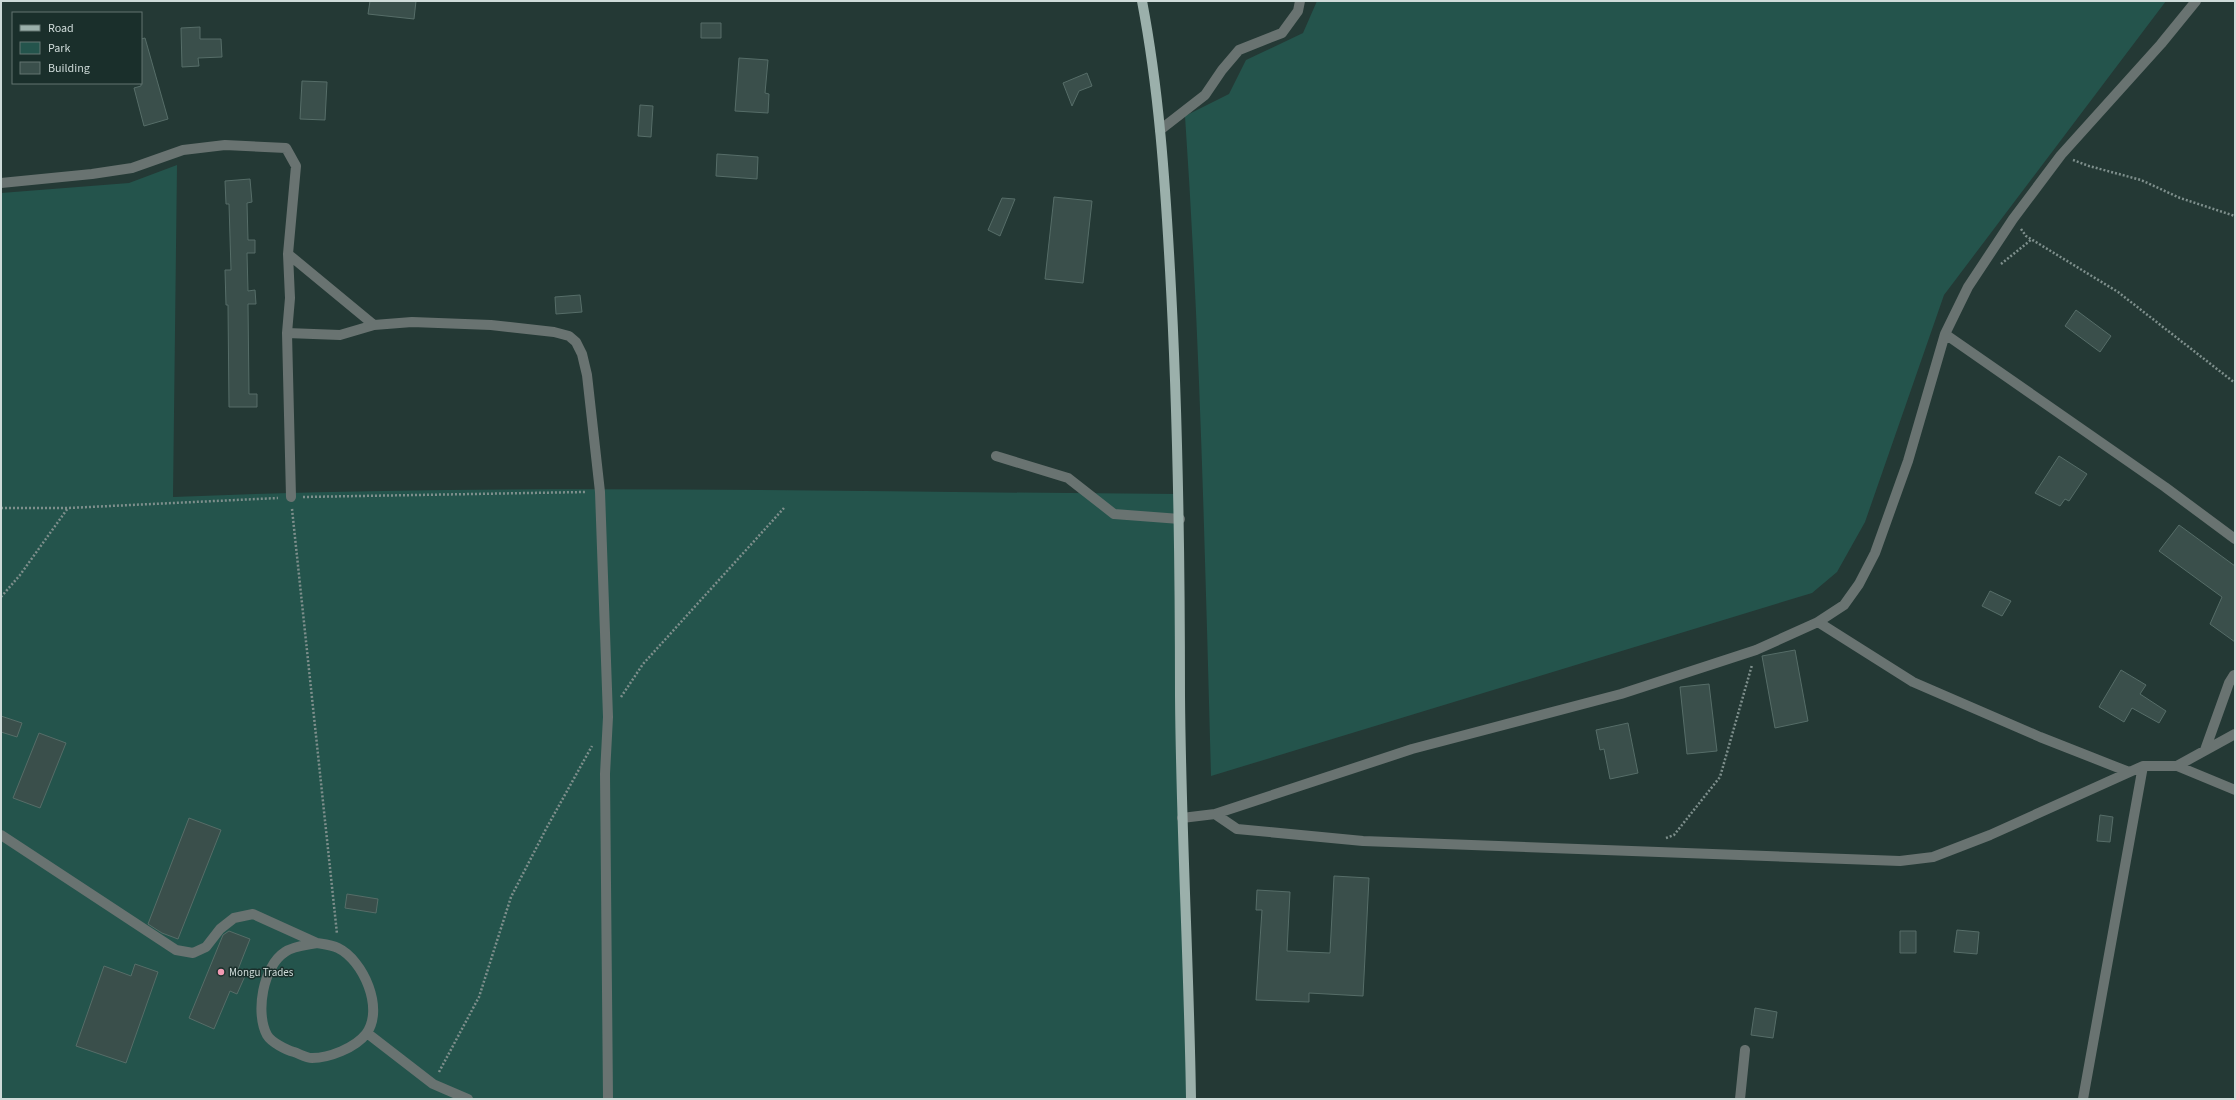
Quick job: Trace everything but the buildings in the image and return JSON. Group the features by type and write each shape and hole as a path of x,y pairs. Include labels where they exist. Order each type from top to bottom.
{"main road":[{"path":"1142,1 1150,46 1160,130 1173,320 1180,518 1182,818 1188,938 1191,1099"}],"street":[{"path":"1160,130 1205,94 1222,70 1239,50 1282,33 1298,11 1300,1"},
{"path":"1182,818 1215,814 1412,749 1622,694 1756,650 1818,622 1844,605 1860,584 1875,553 1908,461 1945,334 1968,287 2013,219 2061,155 2161,44 2196,1"},
{"path":"1,183 92,174 132,168 190,149 225,145 286,148 296,166 288,254 290,298 287,333 291,497"},
{"path":"288,254 374,325"},
{"path":"287,333 340,334 374,325 412,322 491,325 554,332 569,336 576,342 582,354 587,375 600,492 608,717 605,774 608,1099"},
{"path":"1945,334 2158,483 2235,539"},
{"path":"996,456 1068,478 1114,514 1180,518"},
{"path":"1818,622 1913,682 2040,738 2129,772"},
{"path":"2205,750 2229,683 2234,675"},
{"path":"2177,766 2235,734"},
{"path":"1215,814 1237,829 1363,841 1900,861 1933,858 1990,836 2143,766 2177,766 2235,790"},
{"path":"2083,1099 2143,766"},
{"path":"1,835 176,950 193,954 206,947 220,929 234,918 252,914 317,943 338,948 360,968 368,981 372,1016 366,1033 354,1045 333,1054 311,1058 287,1050 267,1036 260,1013 265,984 274,965 285,951 317,943"},
{"path":"366,1033 432,1084 468,1099"},
{"path":"1740,1099 1745,1050"}],"path":[{"path":"2061,155 2089,166 2141,180 2180,198 2235,216"},
{"path":"2013,219 2026,236 2118,292 2235,382"},
{"path":"1,508 68,508 291,497 600,492"},
{"path":"291,497 338,948"},
{"path":"1,597 20,576 68,508"},
{"path":"608,717 643,664 784,508"},
{"path":"1661,840 1674,835 1720,777 1756,650"},
{"path":"432,1084 479,997 511,897 546,829 593,745"}],"green space":[{"path":"1317,1 2166,1 1944,295 1865,522 1837,572 1812,593 1211,776 1195,281 1185,116 1229,94 1246,60 1303,33"},
{"path":"177,165 173,497 424,490 550,489 1177,494 1189,1099 1,1099 1,193 129,183"}],"place":[{"name":"Mongu Trades","path":"221,972"}]}
